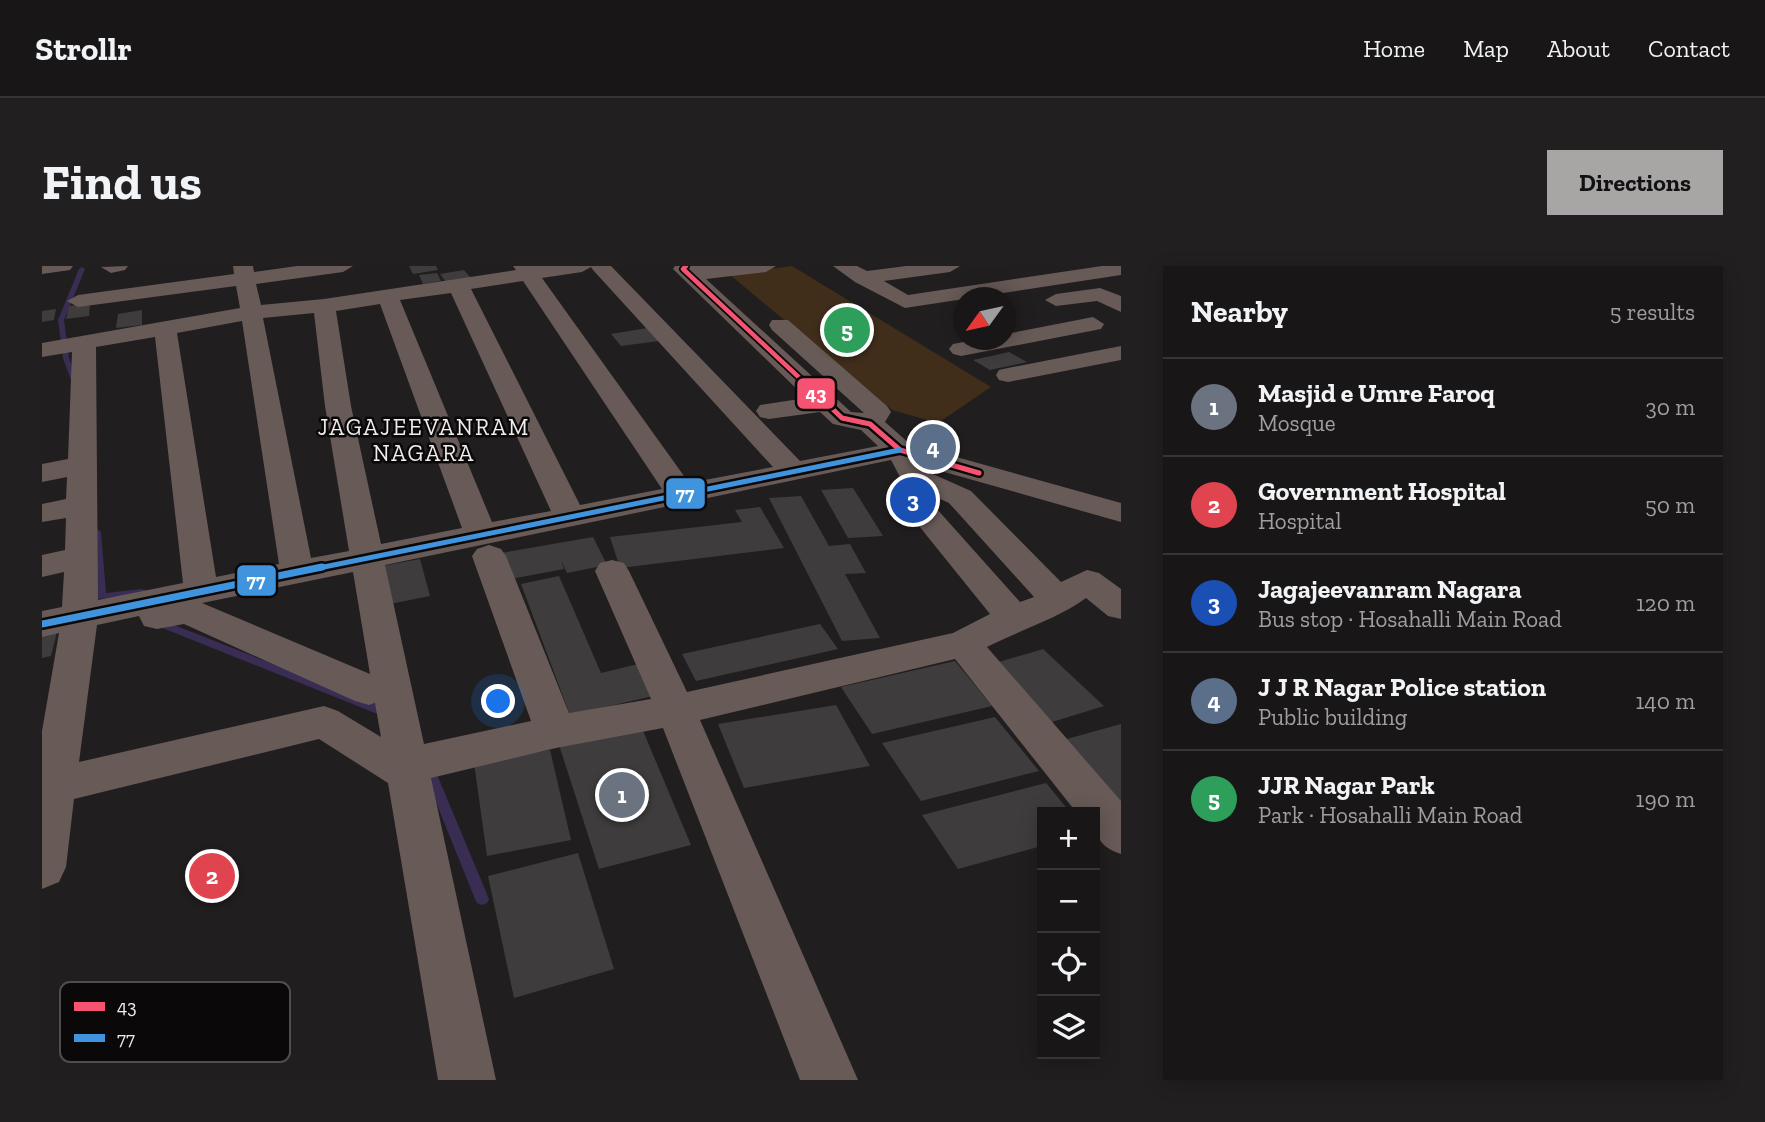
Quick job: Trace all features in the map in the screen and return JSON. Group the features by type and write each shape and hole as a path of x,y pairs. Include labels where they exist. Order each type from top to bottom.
{"street":[{"path":"42,268 63,266"},
{"path":"111,267 118,266"},
{"path":"78,302 243,272 343,266"},
{"path":"42,867 54,786 67,624 82,557 83,383 64,347 251,313 324,306 401,287 526,270 582,266"},
{"path":"600,266 795,473"},
{"path":"687,271 766,266"},
{"path":"843,266 905,302 953,296"},
{"path":"944,266 973,287"},
{"path":"862,278 895,269 950,266"},
{"path":"1001,266 1032,283"},
{"path":"716,269 739,289"},
{"path":"526,270 682,495"},
{"path":"1012,287 1115,270"},
{"path":"687,271 842,418 870,424 907,463 960,497 1058,601"},
{"path":"243,272 297,573"},
{"path":"469,278 570,517"},
{"path":"401,287 485,546 556,732"},
{"path":"1042,333 1017,312 1100,293 1121,305"},
{"path":"324,306 329,352 367,560 408,735 467,1080"},
{"path":"759,307 878,412 870,424"},
{"path":"940,318 953,316"},
{"path":"1016,338 1093,324"},
{"path":"165,327 169,605"},
{"path":"1008,375 1121,353"},
{"path":"769,411 826,403"},
{"path":"907,463 913,500 1013,618"},
{"path":"67,624 169,605 297,573 367,560 485,546 570,517 795,473 907,463 1121,513"},
{"path":"42,473 83,465"},
{"path":"42,513 82,505"},
{"path":"42,566 82,557"},
{"path":"612,571 676,710 829,1080"},
{"path":"169,605 187,611 408,735 556,732 676,710 962,644 1013,618 1058,601 1087,581 1121,571"},
{"path":"1087,581 1121,607"},
{"path":"962,644 1121,834"},
{"path":"54,786 324,722 396,768 408,735"}],"shaded area":[{"path":"792,266 991,387 938,423 892,410 729,274"}],"building":[{"path":"409,266 436,266 438,270 413,274"},
{"path":"464,270 471,278 446,282 440,274"},
{"path":"437,273 441,281 423,284 419,275"},
{"path":"90,303 89,316 66,319 69,306"},
{"path":"56,309 54,320 42,322 42,311"},
{"path":"142,310 142,325 116,328 118,314"},
{"path":"647,328 659,341 621,346 611,334"},
{"path":"1009,352 1027,362 990,370 973,360"},
{"path":"853,488 883,536 848,538 821,490"},
{"path":"801,496 829,546 850,544 866,573 845,574 880,638 842,641 769,498"},
{"path":"760,507 784,548 620,568 610,537 742,522 735,510"},
{"path":"593,537 607,565 567,573 561,560 564,569 505,580 495,554"},
{"path":"420,559 430,596 390,604 382,566"},
{"path":"559,576 601,673 638,664 653,696 570,715 521,584"},
{"path":"820,624 838,649 696,681 682,654"},
{"path":"57,632 51,656 42,658 42,635"},
{"path":"1043,649 1104,706 1049,723 992,664"},
{"path":"955,661 992,706 872,734 841,687"},
{"path":"836,705 870,766 744,788 718,724"},
{"path":"995,717 1039,771 921,801 882,743"},
{"path":"1121,724 1121,801 1112,804 1056,742"},
{"path":"641,726 691,845 599,869 559,745"},
{"path":"550,750 571,840 487,856 474,763"},
{"path":"1046,783 1066,807 1037,807 1037,847 958,869 922,815"},
{"path":"578,853 614,969 514,998 488,876"}],"waterway":[{"path":"76,386 66,358 61,320 82,269"},
{"path":"97,532 101,597 142,592"},
{"path":"163,617 164,625 389,714"},
{"path":"427,765 482,899"}],"transit line":[{"name":"43","path":"686,266 683,269 842,418 870,424 900,450 979,473"},
{"name":"77","path":"42,624 900,450"}],"place":[{"name":"JJR Nagar Park","path":"847,330"},
{"name":"J J R Nagar Police station","path":"933,447"},
{"name":"Jagajeevanram Nagara","path":"913,500"},
{"name":"Masjid e Umre Faroq","path":"622,795"},
{"name":"Government Hospital","path":"212,876"}],"district":[{"name":"JAGAJEEVANRAM NAGARA","path":"424,440"}]}
